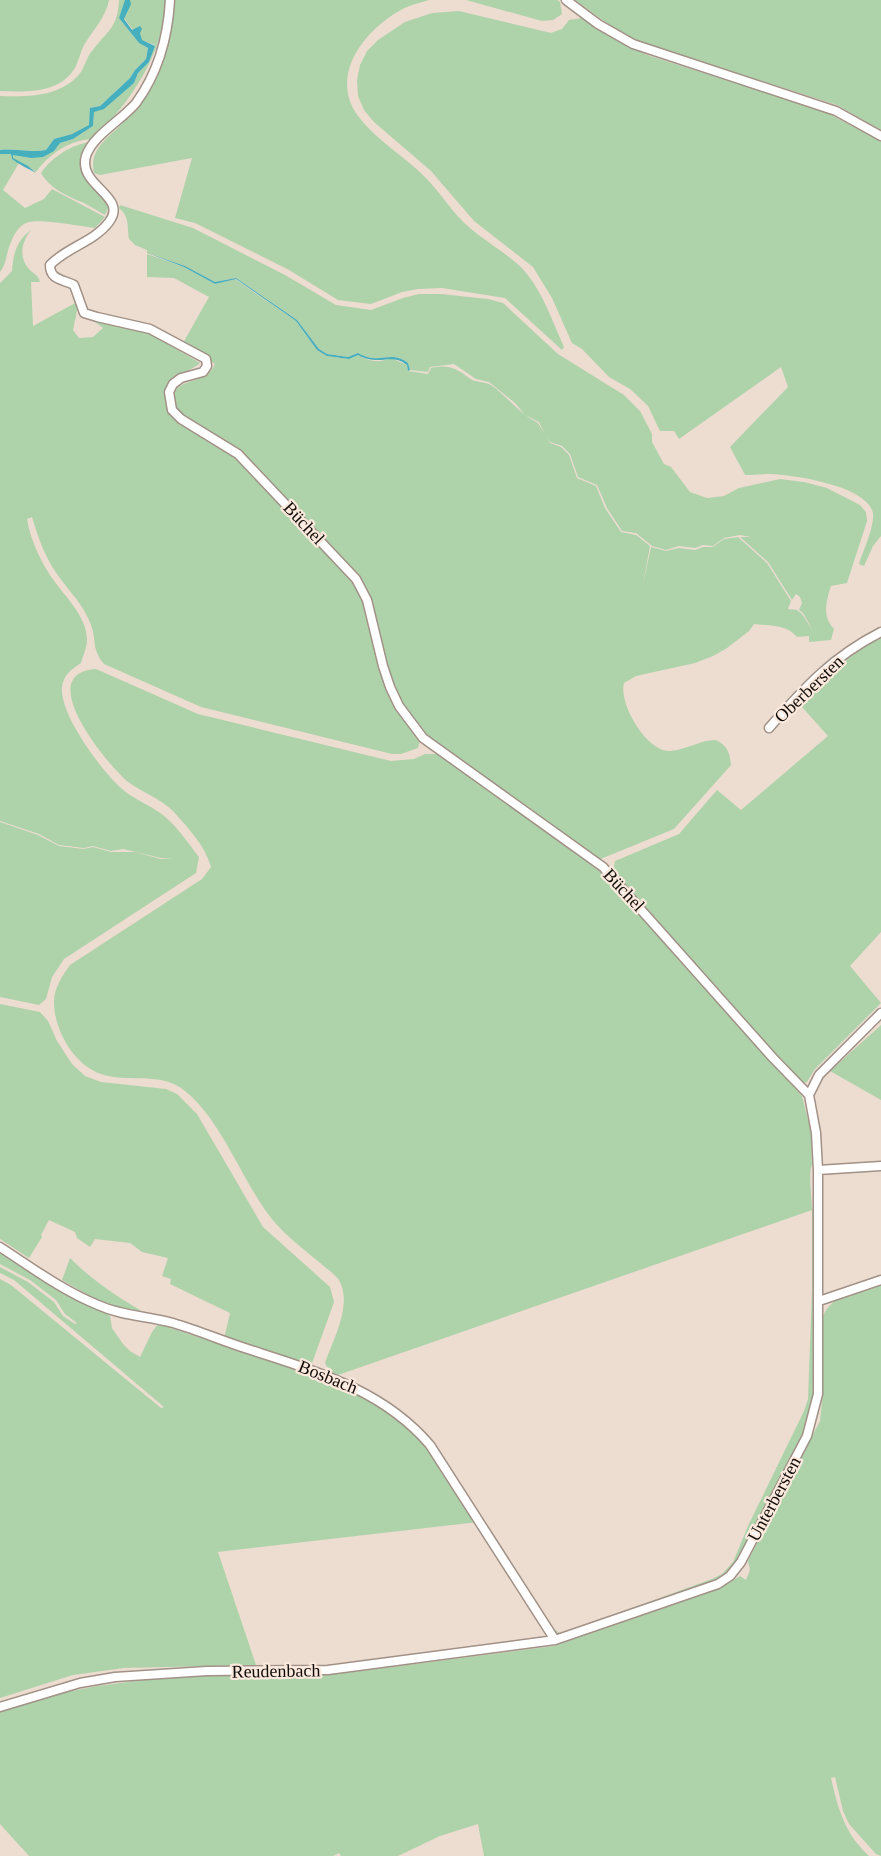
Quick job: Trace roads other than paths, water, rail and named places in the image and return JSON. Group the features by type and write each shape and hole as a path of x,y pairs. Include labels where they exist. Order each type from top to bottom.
{"street":[{"name":"Büchel","path":"170,0 164,47 151,76 135,103 91,146 86,158 86,171 95,185 112,200 114,211 110,222 92,237 59,255 50,265 50,272 54,278 74,285 84,313 150,328 206,359 207,366 203,372 181,378 173,384 169,392 172,410 181,419 238,454 356,579 367,600 390,687 399,706 423,738 603,867 809,1095"},
{"path":"566,0 598,24 633,44 836,111 881,136"},
{"name":"Oberbersten","path":"769,728 800,692 835,660 881,632"},
{"path":"809,1095 819,1075 881,1013"},
{"name":"Unterbersten","path":"555,1640 718,1584 730,1576 741,1562 807,1436 818,1394 819,1301 818,1170 816,1132 809,1095"},
{"path":"818,1170 881,1166"},
{"name":"Bosbach","path":"0,1247 98,1305 119,1313 173,1323 318,1371 360,1389 391,1408 417,1429 430,1445 555,1640"},
{"path":"819,1301 881,1280"},
{"name":"Reudenbach","path":"0,1707 80,1683 115,1677 207,1671 328,1670 555,1640"}],"water":[{"path":"125,0 130,0 131,4 124,19 132,30 140,26 142,40 155,46 149,62 138,73 134,83 104,109 94,112 93,126 73,139 60,143 54,151 43,157 13,155 13,158 36,173 12,159 11,154 0,154 0,150 46,150 54,139 72,134 89,125 90,108 100,106 130,78 146,59 148,48 139,43 119,18"},
{"path":"147,253 185,266 215,282 236,278 297,320 319,349 327,354 348,357 358,353 373,358 395,357 408,363 410,370 408,371 407,365 401,361 373,360 358,355 349,359 327,356 317,350 296,321 236,279 215,284 184,267"}]}
